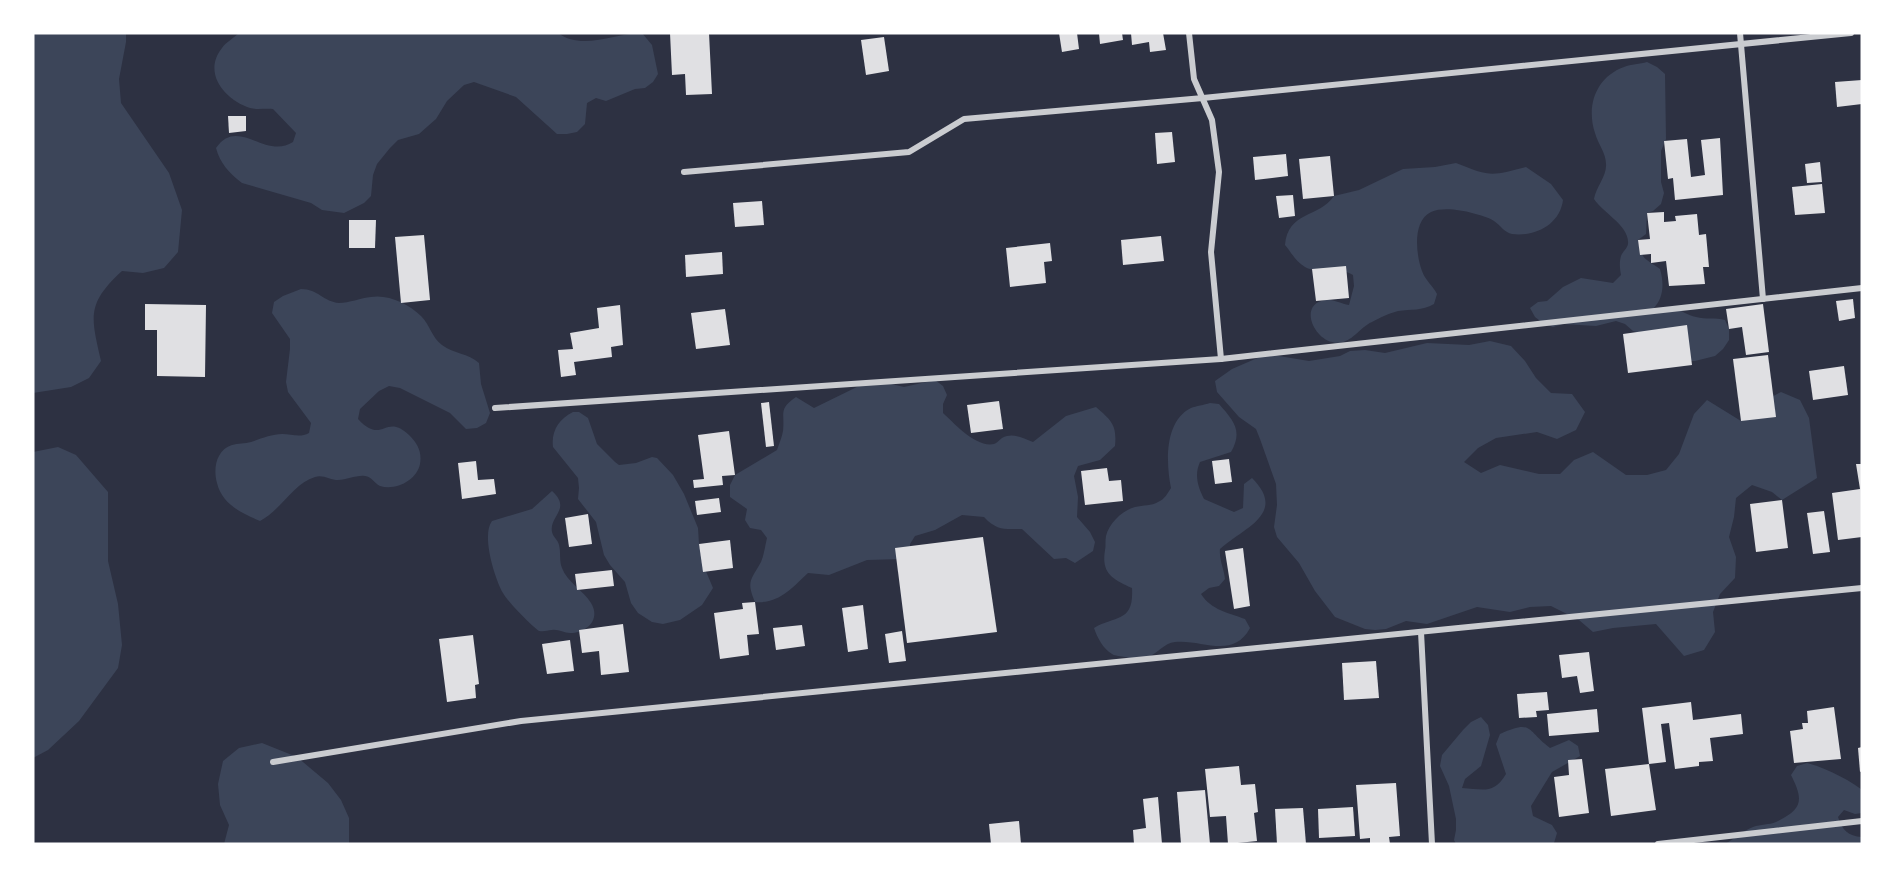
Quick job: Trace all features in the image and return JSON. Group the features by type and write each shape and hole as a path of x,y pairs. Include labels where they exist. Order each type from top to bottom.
{"street":[{"path":"1189,33 1194,79 1214,131 1219,172 1211,252 1221,359"},
{"path":"1740,33 1763,299"},
{"path":"684,172 909,152 964,119 1203,98 1851,33"},
{"path":"495,408 1221,359 1862,288"},
{"path":"273,762 521,721 1862,588"},
{"path":"1421,632 1432,844"},
{"path":"1658,844 1862,821"}],"shaded area":[{"path":"33,33 126,33 119,79 121,103 169,173 182,210 178,252 164,268 143,273 122,271 110,283 97,302 94,322 101,361 89,378 71,387 33,393"},
{"path":"239,33 558,33 577,41 588,41 642,33 652,45 658,74 645,88 635,89 606,101 596,98 587,103 585,124 577,132 567,134 557,134 516,97 474,82 464,85 447,101 436,119 419,134 398,140 390,148 377,164 373,175 371,196 364,203 344,213 322,210 311,203 242,183 223,163 216,148 224,139 233,136 243,137 272,146 283,146 293,142 296,133 273,109 253,109 241,104 232,99 219,84 214,67 216,57 224,46"},
{"path":"1647,62 1665,74 1666,139 1661,151 1661,182 1664,193 1661,204 1647,213 1646,234 1638,240 1642,255 1660,269 1661,295 1654,308 1676,309 1700,318 1725,320 1729,329 1729,340 1723,349 1715,356 1695,361 1685,361 1653,336 1633,331 1625,324 1616,321 1596,326 1563,324 1553,327 1535,317 1530,308 1538,302 1547,301 1563,287 1581,278 1613,283 1621,275 1620,259 1628,244 1625,231 1594,199 1605,173 1606,164 1593,123 1593,103 1600,85 1606,78 1627,66"},
{"path":"1456,163 1491,174 1526,167 1551,184 1563,200 1561,208 1552,222 1545,227 1538,231 1521,234 1509,233 1492,220 1472,213 1446,209 1431,212 1425,216 1418,230 1417,248 1423,274 1437,294 1434,304 1385,316 1367,325 1344,342 1338,343 1325,339 1319,334 1311,320 1313,307 1318,302 1326,300 1349,305 1354,286 1353,275 1333,269 1315,270 1302,265 1285,245 1287,234 1292,226 1298,220 1328,203 1334,196 1359,190 1403,169"},
{"path":"301,289 312,291 339,303 378,296 398,301 411,308 424,320 442,345 479,363 481,384 490,413 486,423 477,428 466,429 450,413 400,388 389,386 379,391 360,409 358,419 373,430 394,427 409,435 420,452 420,464 415,475 405,483 393,487 380,486 365,476 338,480 315,477 300,485 260,521 239,511 223,497 217,483 216,466 222,451 232,445 249,443 274,435 299,436 309,433 311,423 288,392 286,382 290,339 272,313 274,302"},
{"path":"1490,341 1511,346 1551,393 1572,394 1585,412 1576,430 1557,439 1537,432 1496,438 1478,448 1464,462 1481,473 1500,465 1539,474 1560,474 1574,460 1593,452 1626,475 1647,475 1666,470 1679,454 1694,414 1707,400 1741,421 1750,418 1762,402 1781,392 1800,400 1809,418 1817,478 1782,500 1772,492 1752,485 1736,498 1729,537 1736,557 1735,578 1720,594 1713,612 1715,632 1704,650 1684,656 1656,624 1593,632 1579,620 1551,606 1530,607 1510,612 1477,607 1427,624 1406,621 1386,629 1365,629 1335,617 1315,591 1299,563 1277,537 1274,527 1277,505 1276,484 1260,439 1256,429 1239,417 1217,392 1215,381 1232,369 1262,356 1273,355 1309,361 1340,356 1350,351 1365,350 1385,353 1427,343 1469,345"},
{"path":"935,380 943,386 947,395 943,404 943,413 973,439 987,444 994,444 1010,436 1018,436 1033,442 1066,416 1096,407 1106,416 1114,428 1115,446 1100,460 1078,466 1074,476 1078,497 1077,517 1095,542 1093,551 1075,563 1066,558 1054,559 1022,529 1002,528 993,525 984,517 962,515 935,530 915,536 910,544 910,555 901,559 867,560 829,575 808,573 778,598 755,602 750,585 762,559 767,538 761,530 750,528 745,520 747,509 730,497 730,485 735,475 777,450 783,433 784,412 787,405 796,397 814,408 863,384 883,382 904,387"},
{"path":"1210,403 1219,404 1233,421 1236,438 1231,452 1200,462 1197,472 1204,499 1234,512 1243,508 1244,484 1252,478 1262,491 1265,501 1264,511 1258,519 1220,549 1225,579 1219,586 1209,588 1201,594 1215,607 1245,619 1250,628 1243,638 1226,646 1175,642 1167,644 1145,658 1133,659 1113,655 1103,646 1094,628 1127,613 1132,599 1132,588 1119,582 1107,570 1104,558 1108,531 1113,522 1126,511 1156,503 1166,496 1171,488 1168,456 1171,433 1182,414 1191,408"},
{"path":"573,412 579,412 588,418 597,444 619,465 636,463 652,457 657,458 673,475 684,494 698,528 705,569 713,588 702,605 680,620 663,624 652,622 638,613 631,603 625,582 604,555 596,522 578,499 578,478 553,447 553,436 557,426"},
{"path":"58,447 76,455 108,492 108,561 118,604 122,645 118,668 79,721 48,750 33,758 33,452"},
{"path":"552,491 560,503 552,532 559,545 562,568 568,578 588,598 594,609 591,624 582,631 568,633 554,630 539,631 535,628 503,593 490,557 488,536 492,521 532,509"},
{"path":"1481,717 1488,725 1490,735 1481,766 1465,779 1462,788 1482,790 1492,788 1501,781 1506,774 1496,744 1500,734 1518,727 1528,729 1550,748 1569,740 1578,746 1580,756 1552,772 1531,806 1533,816 1552,825 1557,833 1554,843 1456,844 1454,840 1456,819 1449,786 1440,766 1442,755 1471,722"},
{"path":"262,743 297,757 328,783 341,800 349,818 349,844 224,844 229,825 220,805 218,784 223,761 239,748"},
{"path":"1807,763 1836,774 1862,790 1862,813 1855,814 1844,810 1838,817 1846,831 1862,837 1862,844 1725,844 1750,828 1771,824 1792,813 1799,797 1791,775 1797,766"}],"building":[{"path":"670,33 709,33 712,94 686,95 685,74 672,75"},
{"path":"1059,33 1077,33 1079,49 1062,52"},
{"path":"1099,33 1122,33 1123,40 1100,44"},
{"path":"1131,33 1163,33 1166,50 1150,52 1149,42 1132,45"},
{"path":"884,37 889,71 866,75 861,40"},
{"path":"1862,80 1862,104 1837,107 1835,82"},
{"path":"228,116 246,116 246,131 229,133"},
{"path":"1172,132 1175,162 1157,164 1155,133"},
{"path":"1720,138 1723,195 1675,200 1673,178 1668,179 1664,141 1687,139 1691,177 1705,175 1701,140"},
{"path":"1286,154 1288,176 1255,180 1253,157"},
{"path":"1330,156 1334,196 1303,199 1299,159"},
{"path":"1820,162 1822,182 1807,183 1805,164"},
{"path":"1822,184 1825,213 1795,215 1792,187"},
{"path":"1293,195 1295,216 1279,218 1276,196"},
{"path":"762,201 764,225 735,227 733,203"},
{"path":"1664,212 1664,222 1676,221 1675,216 1697,214 1699,235 1706,234 1709,267 1703,267 1705,284 1669,286 1666,261 1651,263 1651,254 1640,255 1638,240 1650,239 1647,213"},
{"path":"349,220 376,220 375,248 349,248"},
{"path":"424,235 430,300 401,303 395,237"},
{"path":"1161,236 1164,261 1123,265 1121,240"},
{"path":"1050,243 1052,261 1044,262 1046,283 1010,287 1006,248"},
{"path":"722,252 723,274 686,277 685,255"},
{"path":"1346,266 1349,298 1316,301 1312,269"},
{"path":"1853,299 1855,318 1839,321 1836,301"},
{"path":"145,304 206,305 205,377 157,376 157,330 145,330"},
{"path":"1763,304 1769,352 1746,355 1742,327 1729,329 1726,309"},
{"path":"620,305 623,345 611,347 612,357 574,362 576,375 561,377 558,350 573,349 570,333 599,328 597,308"},
{"path":"725,309 730,345 696,349 691,313"},
{"path":"1687,325 1692,365 1628,373 1623,334"},
{"path":"1768,355 1776,417 1741,421 1733,359"},
{"path":"1844,366 1848,395 1813,400 1809,371"},
{"path":"999,401 1003,429 971,433 967,405"},
{"path":"769,402 774,446 766,447 761,403"},
{"path":"729,431 735,475 722,476 723,485 694,488 693,480 704,479 698,435"},
{"path":"1229,459 1232,482 1215,484 1212,461"},
{"path":"476,461 478,480 494,479 496,494 462,499 458,463"},
{"path":"1856,464 1862,464 1862,537 1838,540 1832,493 1860,489"},
{"path":"1107,468 1109,481 1121,480 1123,501 1085,505 1081,471"},
{"path":"719,498 721,512 697,515 695,501"},
{"path":"1782,500 1788,548 1756,552 1750,504"},
{"path":"1824,511 1830,552 1813,554 1807,513"},
{"path":"588,514 592,544 569,547 565,518"},
{"path":"983,537 997,632 907,643 895,548"},
{"path":"730,540 733,568 703,572 699,544"},
{"path":"1243,548 1250,606 1234,609 1225,551"},
{"path":"612,570 614,586 577,590 575,574"},
{"path":"755,602 759,634 747,635 749,655 720,659 714,613 743,609 742,603"},
{"path":"863,605 868,649 848,652 842,608"},
{"path":"623,624 629,672 601,675 599,651 582,653 579,630"},
{"path":"802,625 805,646 776,650 773,628"},
{"path":"902,631 906,661 889,663 885,634"},
{"path":"473,635 479,684 475,685 476,698 447,702 439,639"},
{"path":"570,640 574,671 547,674 542,644"},
{"path":"1589,652 1594,691 1580,693 1577,676 1562,678 1559,655"},
{"path":"1376,661 1379,698 1344,700 1342,663"},
{"path":"1547,692 1549,710 1536,711 1537,717 1519,718 1517,694"},
{"path":"1691,702 1693,720 1741,714 1743,734 1710,738 1713,761 1699,762 1699,766 1675,769 1669,723 1661,724 1666,762 1649,764 1642,708"},
{"path":"1834,707 1841,759 1794,763 1790,731 1803,729 1802,723 1808,723 1807,711"},
{"path":"1597,709 1599,732 1549,736 1547,714"},
{"path":"1862,747 1862,771 1860,772 1858,748"},
{"path":"1582,759 1589,813 1559,817 1554,777 1569,775 1568,760"},
{"path":"1649,764 1656,810 1611,816 1605,769"},
{"path":"1239,766 1241,785 1255,784 1258,812 1254,813 1257,841 1228,844 1226,816 1210,817 1205,769"},
{"path":"1396,783 1400,836 1389,837 1390,844 1370,844 1370,838 1360,839 1356,785"},
{"path":"1205,790 1210,844 1181,844 1177,792"},
{"path":"1158,797 1162,844 1134,844 1133,830 1146,828 1143,799"},
{"path":"1353,807 1355,836 1319,838 1318,809"},
{"path":"1303,808 1306,844 1277,844 1275,809"},
{"path":"1019,821 1021,844 991,844 989,824"}]}
